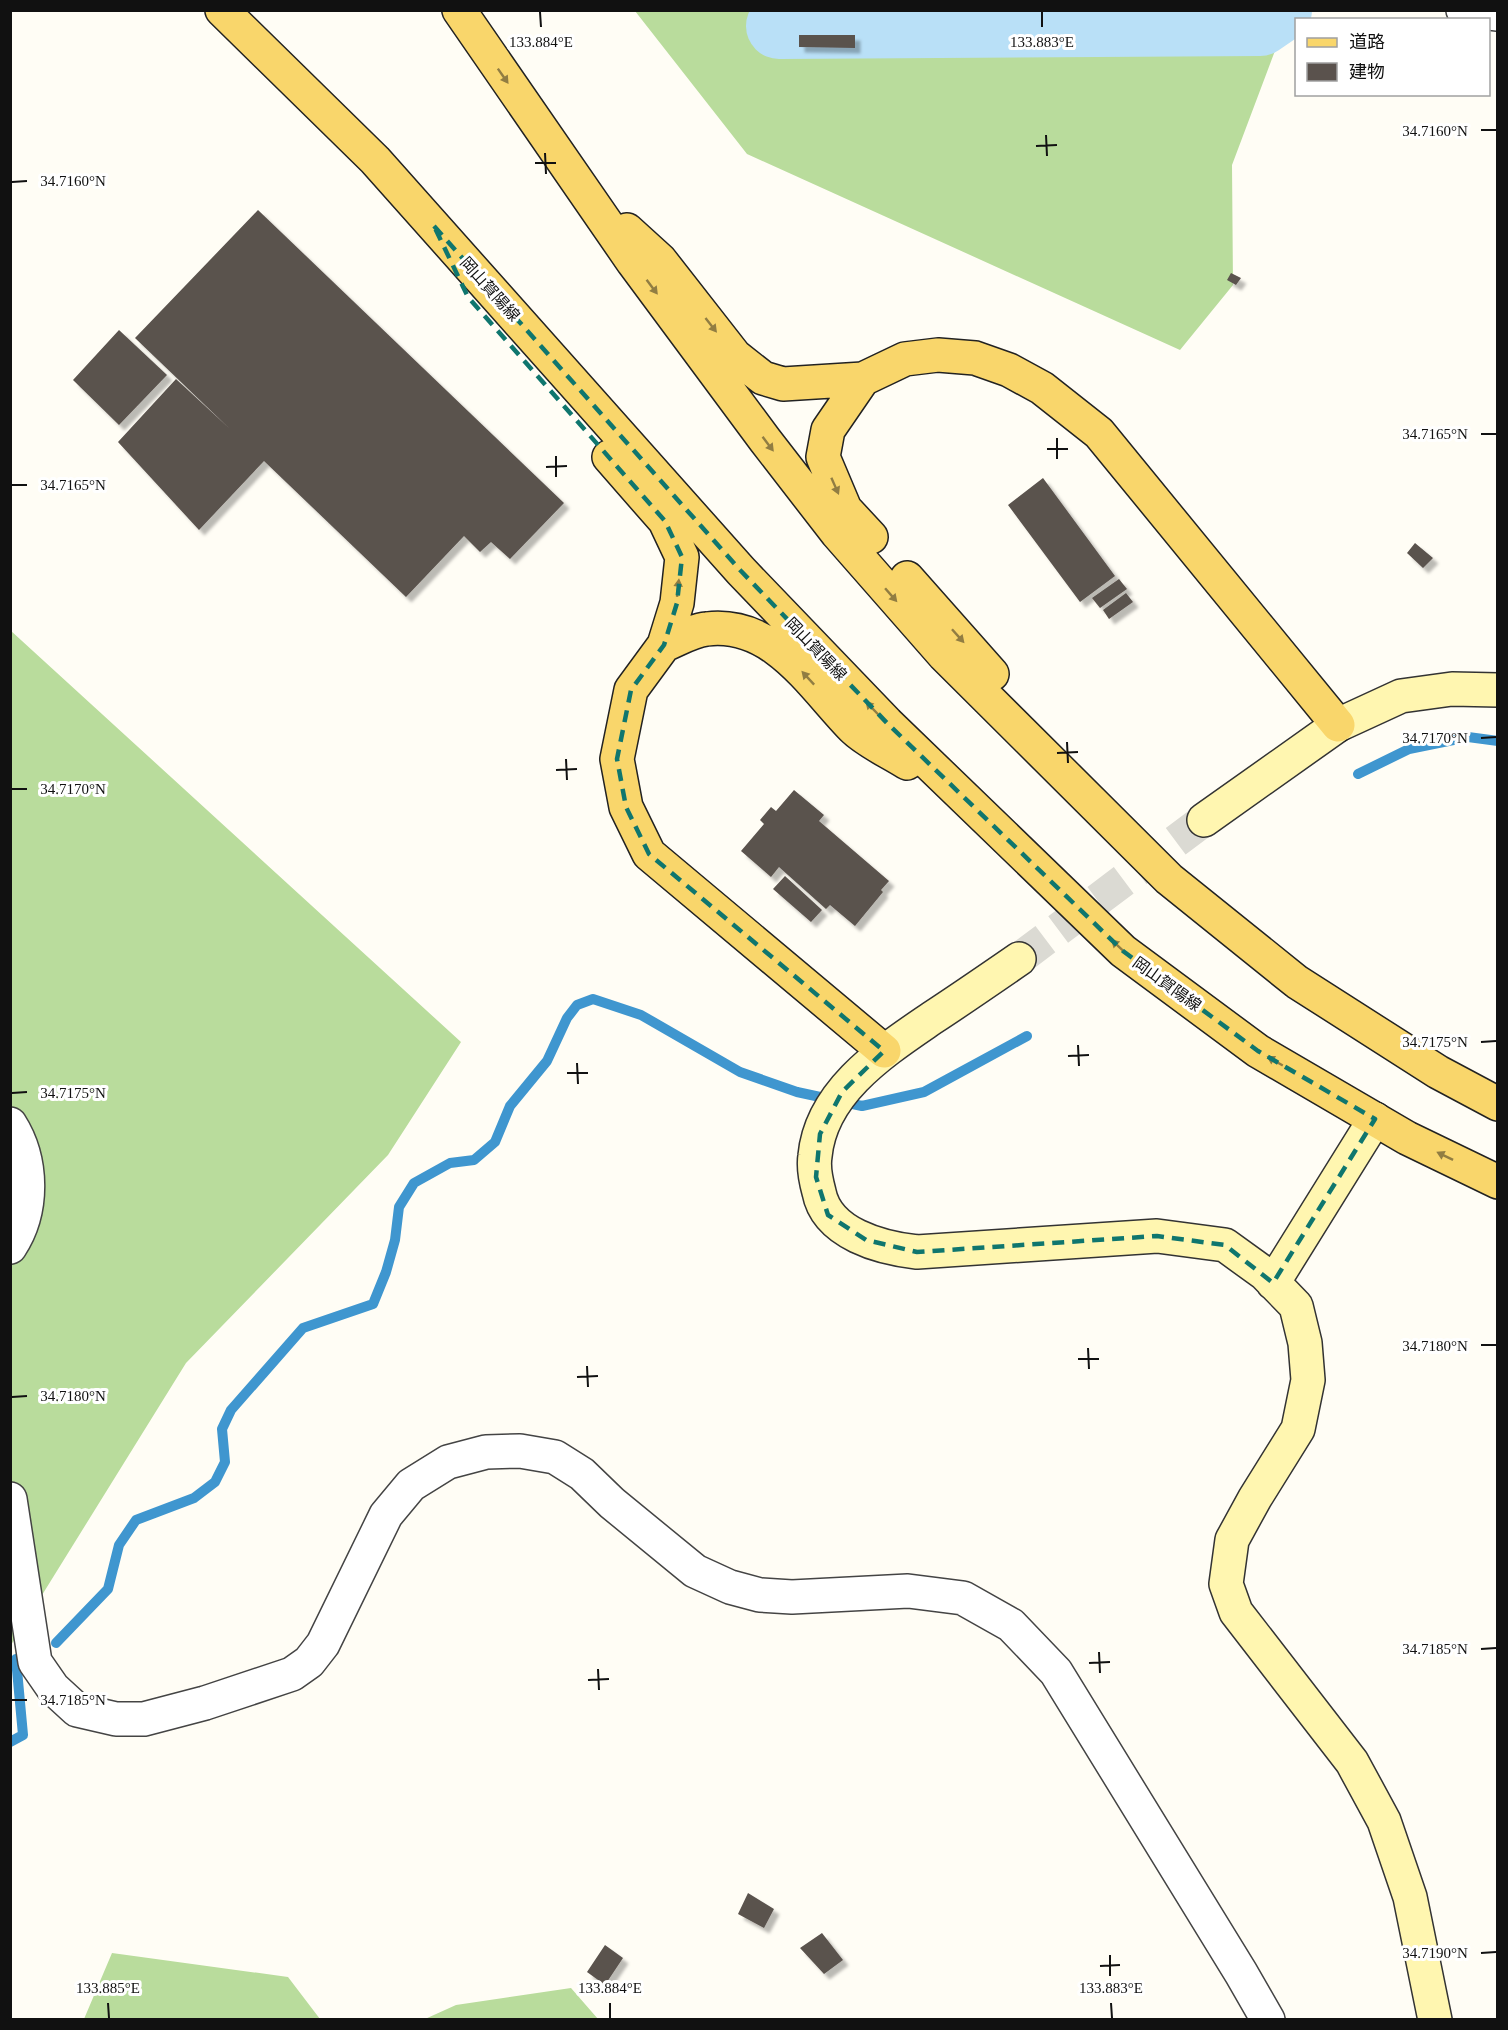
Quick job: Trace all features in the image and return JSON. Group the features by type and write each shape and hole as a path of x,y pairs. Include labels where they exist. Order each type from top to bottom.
{"main road":[{"name":"岡山賀陽線","path":"222,10 375,160 741,570 886,723 1123,951 1258,1051 1407,1138 1497,1182"},
{"path":"459,10 633,262 837,533 944,655 1169,879 1297,982 1438,1072 1497,1104"},
{"path":"585,192 660,260 735,356 763,378 783,384 863,379 905,359 938,355 975,358 1009,370 1042,388 1099,433 1338,725"},
{"path":"434,226 468,297 665,521 682,557 677,603 664,645 631,690 617,759 626,807 649,854 884,1051"},
{"path":"863,379 828,430 823,457 845,508 1032,719 1087,798"},
{"path":"664,645 705,629 734,628 759,636 790,659 855,730 969,803"}],"street":[{"path":"1463,10 1497,14"},
{"path":"1204,820 1338,725 1401,696 1452,689 1497,690"},
{"path":"1019,959 884,1051 859,1073 835,1105 820,1134 814,1156 820,1198 828,1215 846,1229 866,1240 891,1249 917,1252 1157,1236 1225,1245 1265,1274 1296,1306 1305,1343 1308,1380 1298,1429 1232,1540 1226,1584 1236,1612 1352,1762 1384,1821 1410,1897 1435,2019"},
{"path":"1273,1283 1375,1119"},
{"path":"10,1124 18,1137 27,1166 28,1200 16,1239 10,1247"},
{"path":"10,1499 35,1662 52,1688 77,1710 116,1719 144,1719 205,1703 292,1674 309,1662 323,1644 386,1515 411,1485 448,1461 486,1452 520,1450 555,1457 582,1474 612,1503 695,1571 730,1587 760,1595 792,1597 908,1591 963,1598 1011,1625 1056,1672 1268,2019"}],"highlighted area":[{"path":"434,226 741,571 887,723 1123,951 1258,1051 1375,1119 1273,1283 1225,1245 1157,1236 917,1252 866,1240 828,1215 816,1177 820,1134 842,1092 884,1051 649,854 626,807 617,759 631,690 664,645 677,603 682,557 665,521 468,297"}],"green space":[{"path":"635,11 1290,11 1232,165 1233,285 1180,350 747,154"},
{"path":"10,630 461,1042 388,1155 186,1363 11,1645"},
{"path":"112,1953 288,1977 320,2019 84,2019"},
{"path":"571,1988 598,2019 425,2019 456,2005"}],"building":[{"path":"799,35 855,35 855,48 799,47"},
{"path":"258,210 564,503 510,559 491,542 480,552 464,536 406,597 264,461 199,530 118,442 176,379 230,429 135,338"},
{"path":"1231,273 1241,278 1236,285 1227,280"},
{"path":"119,330 167,375 119,425 73,380"},
{"path":"1043,478 1115,576 1080,602 1008,505"},
{"path":"1415,543 1433,558 1423,568 1407,553"},
{"path":"1119,579 1127,589 1100,608 1092,598"},
{"path":"1126,593 1133,602 1109,619 1103,610"},
{"path":"794,790 824,815 819,821 889,881 881,890 883,892 855,926 830,905 826,909 779,867 771,877 741,851 764,824 760,820 771,807 776,811"},
{"path":"785,876 822,910 811,922 773,889"},
{"path":"748,1893 774,1909 764,1928 738,1914"},
{"path":"822,1933 843,1960 824,1974 800,1948"},
{"path":"605,1945 623,1958 605,1985 587,1972"}],"waterway":[{"path":"761,10 779,26"},
{"path":"779,26 1260,23 1279,10"},
{"path":"1358,774 1409,749 1468,737 1498,741"},
{"path":"56,1643 108,1589 119,1545 136,1520 194,1498 215,1482 225,1462 222,1429 231,1410 303,1328 373,1304 386,1272 395,1240 399,1207 414,1183 450,1163 474,1160 495,1142 510,1106 547,1061 567,1018 577,1005 593,999 641,1015 740,1072 797,1092 862,1106 924,1092 1027,1036"},
{"path":"10,1742 23,1735 16,1659"}],"tunnel":[{"path":"1019,959 1204,820"}]}
